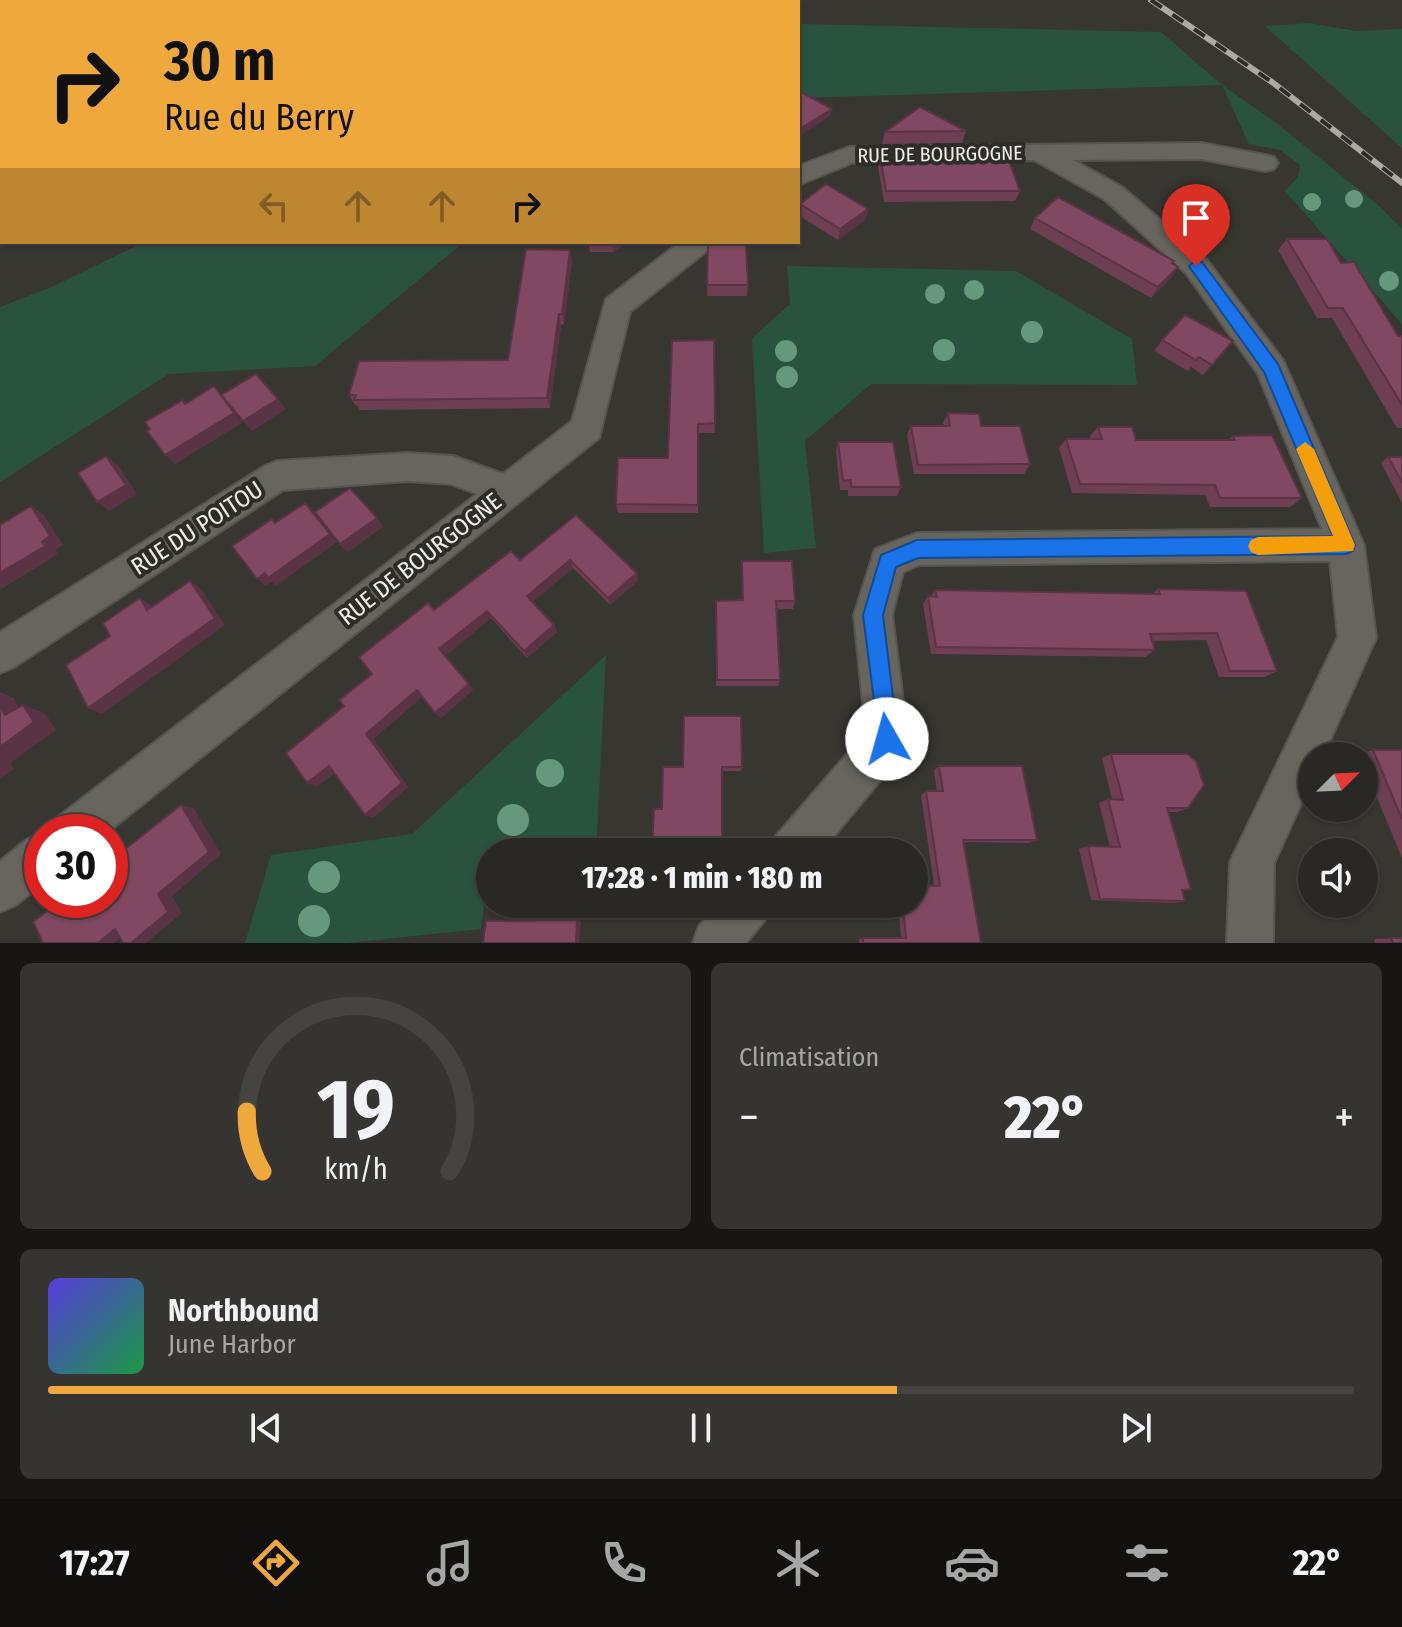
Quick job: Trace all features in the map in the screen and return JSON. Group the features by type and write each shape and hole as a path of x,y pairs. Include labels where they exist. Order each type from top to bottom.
{"street":[{"name":"RUE DE BOURGOGNE","path":"800,176 849,155 1201,151 1265,163"},
{"name":"RUE DE BOURGOGNE","path":"1039,152 1113,193 1196,266 1272,369 1346,545 1357,638 1252,862 1250,943"},
{"name":"RUE DE BOURGOGNE","path":"96,814 587,428 616,307 696,244"},
{"name":"RUE DU POITOU","path":"0,654 277,476 408,467 453,470 507,491"},
{"path":"804,838 887,739 873,615 888,561 917,549 1346,545"},
{"path":"0,889 24,870"},
{"path":"716,943 737,918"}],"green space":[{"path":"1309,23 1356,31 1402,29 1402,148 1265,26"},
{"path":"800,24 1161,32 1222,85 800,98"},
{"path":"1222,85 1275,122 1402,228 1402,324 1285,191 1298,177 1300,165 1280,150 1249,144"},
{"path":"140,244 462,244 315,366 169,374 0,482 0,307 52,287"},
{"path":"787,266 1016,271 1132,339 1137,385 871,384 805,441 816,548 764,553 752,338 790,304"},
{"path":"606,655 597,838 476,838 476,918 482,918 481,929 347,943 245,943 271,855 412,834"}],"building":[{"path":"803,93 832,109 800,129 800,94"},
{"path":"920,107 966,131 885,132"},
{"path":"1006,153 1020,191 886,191 880,155"},
{"path":"826,184 868,209 840,229 800,204"},
{"path":"1058,197 1174,261 1172,263 1178,267 1158,287 1035,218"},
{"path":"1287,239 1327,239 1341,263 1354,262 1398,336 1402,336 1402,405 1343,308 1328,308"},
{"path":"708,244 746,244 748,285 707,285"},
{"path":"526,249 570,250 547,398 354,400 356,395 349,395 359,361 508,360"},
{"path":"1185,315 1233,341 1212,365 1199,357 1196,360 1162,340"},
{"path":"714,340 715,423 698,424 698,505 616,504 618,458 668,458 672,341"},
{"path":"256,374 278,399 243,421 221,395"},
{"path":"214,386 234,413 165,455 147,431 150,429 145,422 183,400 185,404"},
{"path":"948,413 979,414 981,426 1020,426 1030,464 918,465 911,426 950,426"},
{"path":"1098,427 1132,427 1136,440 1235,440 1233,436 1272,435 1302,498 1220,498 1215,485 1080,484 1066,439 1102,439"},
{"path":"838,442 893,442 901,487 851,487 851,480 843,481"},
{"path":"106,456 126,485 97,502 78,473"},
{"path":"1388,457 1402,457 1402,482"},
{"path":"350,488 377,518 340,544 315,512"},
{"path":"305,503 330,534 268,578 265,573 257,579 232,546 272,519 275,523"},
{"path":"31,506 50,536 42,542 45,546 0,573 0,525"},
{"path":"576,515 637,573 608,598 570,560 527,596 554,625 524,651 487,611 439,649 469,684 435,713 417,690 366,734 402,783 365,815 329,766 307,783 286,753 344,706 339,700 372,674 359,657 428,603 434,610 511,551 520,560"},
{"path":"742,561 792,561 795,601 776,601 780,680 717,680 716,601 743,600"},
{"path":"190,581 215,618 88,708 66,665 110,636 103,623 140,598 147,610"},
{"path":"1158,589 1246,591 1277,671 1230,671 1217,633 1150,634 1155,650 936,647 928,596 937,597 935,590 1160,594"},
{"path":"23,705 34,722 0,747 0,706 5,715"},
{"path":"684,716 741,716 742,767 722,767 722,838 653,838 654,809 662,809 663,767 683,767"},
{"path":"1378,750 1402,750 1402,819 1378,762"},
{"path":"1111,754 1187,754 1196,761 1204,785 1188,808 1167,808 1191,889 1182,890 1185,901 1100,899 1088,846 1120,847 1108,799 1123,800"},
{"path":"939,766 1022,766 1037,840 963,840 981,943 863,943 863,938 906,938 904,918 928,918 928,886 940,886 926,791 943,791"},
{"path":"181,805 209,852 158,894 168,912 131,943 123,943 115,929 98,943 43,943 33,922 38,918 128,918 128,847"},
{"path":"577,920 576,943 483,943 486,921"},
{"path":"1391,938 1402,938 1402,943 1393,943"}],"railway":[{"path":"1151,0 1272,82 1402,183"}],"slow traffic":[{"path":"1258,546 1346,545 1305,449"}],"route":[{"path":"887,739 873,615 888,561 917,549 1346,545 1272,369 1196,266"}]}
